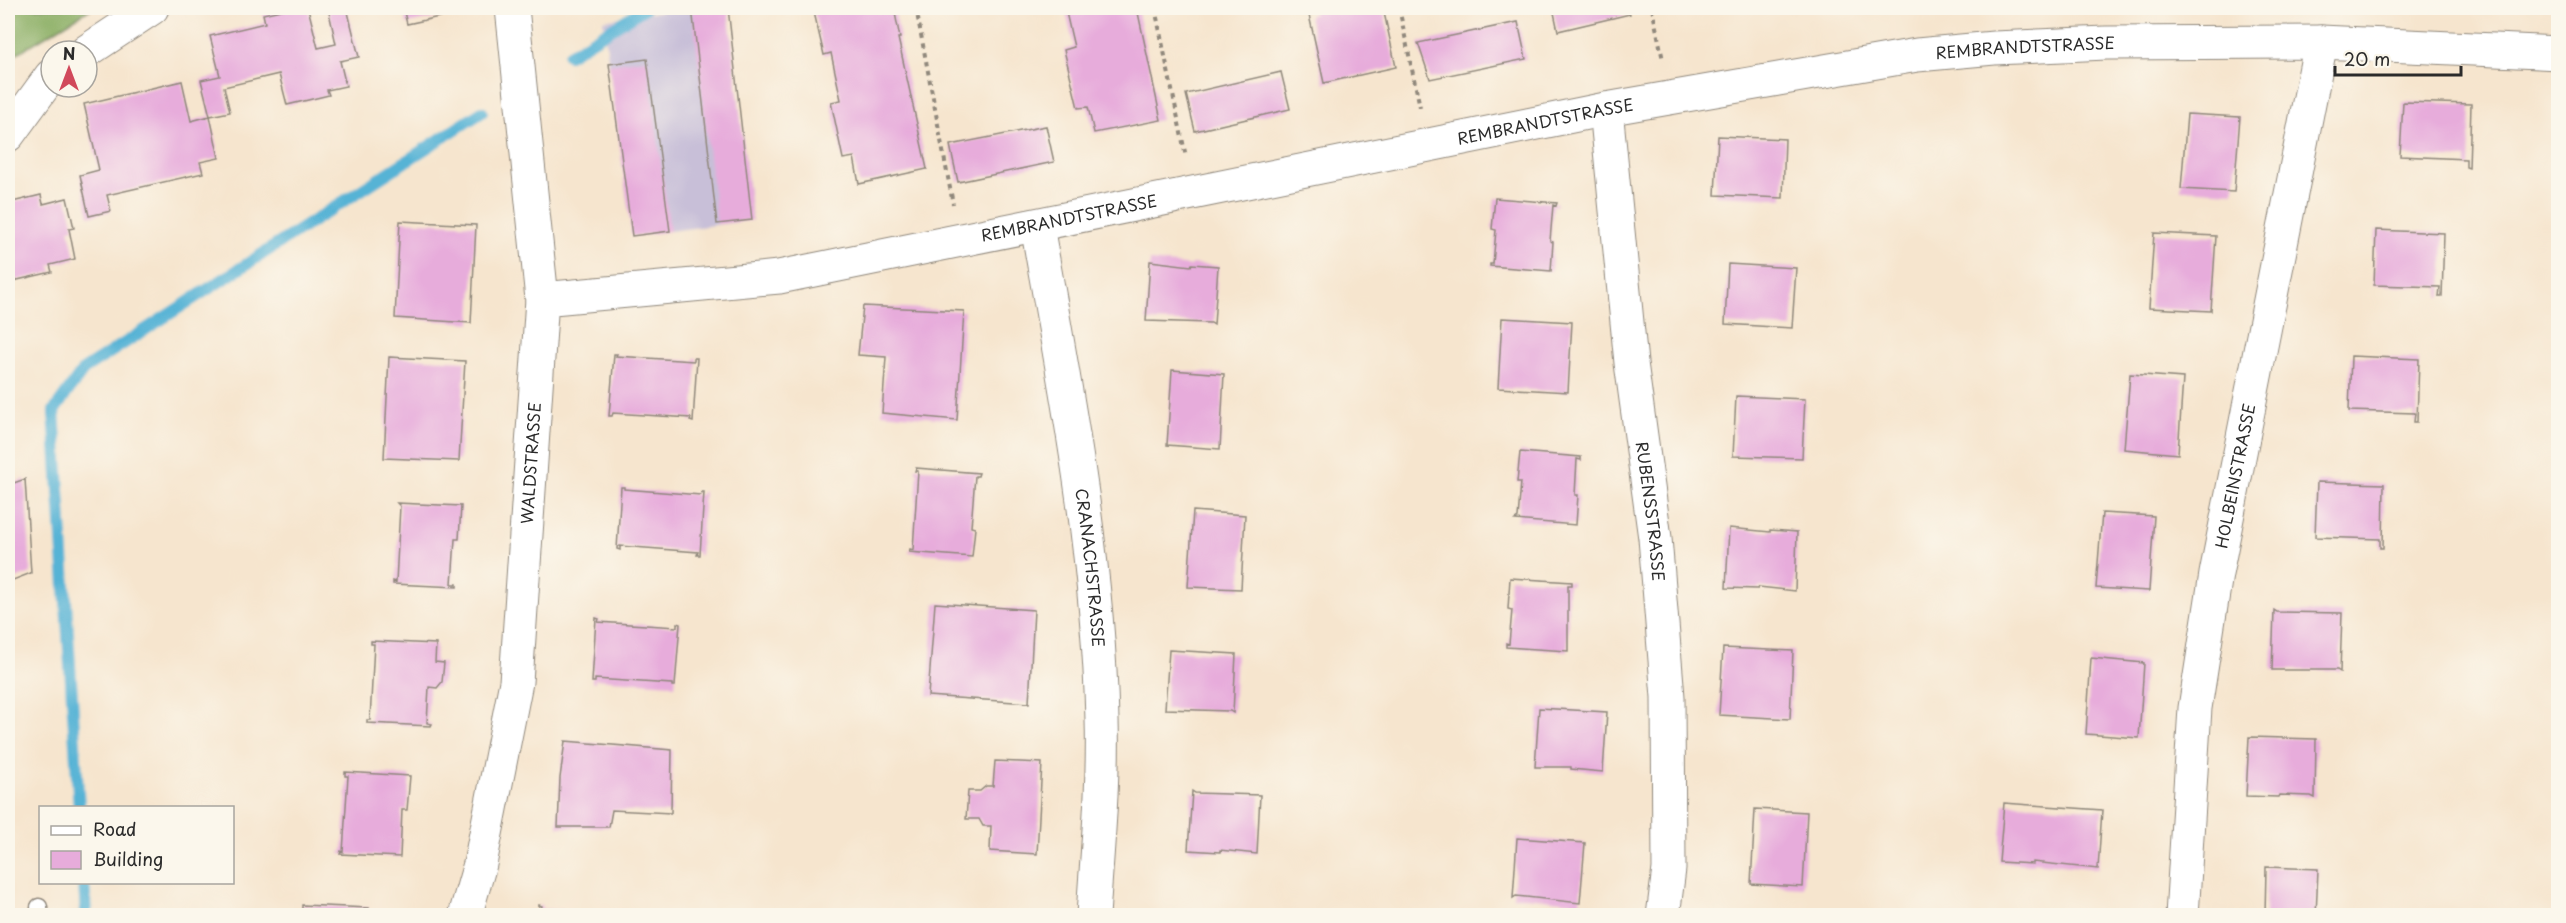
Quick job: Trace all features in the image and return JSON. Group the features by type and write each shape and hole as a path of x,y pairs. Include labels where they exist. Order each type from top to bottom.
{"street":[{"path":"99,43 152,8"},
{"name":"WALDSTRASSE","path":"465,915 480,864 516,681 542,299 512,8"},
{"name":"REMBRANDTSTRASSE","path":"542,299 779,277 1606,109 1917,55 1994,48 2106,43 2321,42 2559,53"},
{"name":"HOLBEINSTRASSE","path":"2182,915 2197,696 2216,574 2321,42"},
{"path":"8,135 39,92"},
{"name":"RUBENSSTRASSE","path":"1606,109 1631,363 1655,538 1668,697 1669,869 1663,915"},
{"name":"CRANACHSTRASSE","path":"1037,226 1084,495 1098,647 1102,722 1093,915"}],"path":[{"path":"916,8 960,241"},
{"path":"1155,8 1194,194"},
{"path":"1399,8 1428,145"},
{"path":"1652,8 1671,98"}],"shaded area":[{"path":"683,8 728,8 752,220 632,236 603,20"}],"green space":[{"path":"8,8 92,8 39,39 8,59"}],"building":[{"path":"289,8 308,8 318,48 336,44 328,8 347,8 359,57 340,61 346,86 327,90 329,95 287,105 279,74 224,87 230,112 210,116 201,80 220,76 210,36 265,23 263,14"},
{"path":"403,8 451,8 453,14 407,24"},
{"path":"692,8 728,8 752,220 717,224"},
{"path":"813,8 894,8 900,38 898,38 927,169 859,184 854,157 843,159 831,102 841,100 831,53 824,55"},
{"path":"1065,8 1137,8 1161,120 1094,133 1088,107 1078,108 1064,50 1074,47"},
{"path":"1312,8 1383,8 1396,67 1324,83 1309,15 1314,14"},
{"path":"1553,8 1628,8 1630,14 1558,31"},
{"path":"1518,22 1526,59 1430,79 1418,43"},
{"path":"647,59 670,231 632,236 609,64"},
{"path":"1281,72 1290,109 1195,131 1186,94"},
{"path":"182,81 191,121 210,116 219,158 200,162 203,173 107,195 111,211 89,216 80,175 99,170 84,104"},
{"path":"2403,102 2471,104 2469,168 2466,167 2466,159 2400,156"},
{"path":"2187,114 2240,117 2234,192 2181,189"},
{"path":"1046,126 1054,162 958,182 950,145"},
{"path":"1718,136 1785,139 1783,198 1715,195"},
{"path":"41,195 43,204 67,198 74,228 69,229 75,259 50,265 52,272 13,281 12,273 8,274 8,203"},
{"path":"1495,198 1557,203 1556,206 1553,205 1550,241 1553,242 1551,271 1490,266 1493,264 1496,230 1492,229"},
{"path":"400,221 476,225 471,323 395,318"},
{"path":"2376,230 2444,233 2442,297 2439,297 2440,287 2374,285"},
{"path":"2154,233 2216,236 2211,311 2149,308"},
{"path":"1150,261 1191,266 1192,264 1218,266 1214,325 1211,323 1146,321"},
{"path":"1728,264 1796,268 1792,328 1725,324"},
{"path":"863,306 964,311 957,420 882,413 886,357 858,355"},
{"path":"1502,318 1572,322 1568,392 1498,388"},
{"path":"614,354 617,354 616,356 694,361 694,358 697,358 693,422 690,421 691,418 613,413 609,416"},
{"path":"2351,356 2419,359 2417,422 2414,422 2415,413 2349,411"},
{"path":"389,357 465,361 459,461 384,458"},
{"path":"1172,370 1224,374 1220,449 1167,445"},
{"path":"2130,374 2183,378 2178,454 2124,449"},
{"path":"1736,396 1805,399 1802,458 1733,456"},
{"path":"1520,452 1581,457 1581,460 1577,459 1576,525 1515,520 1518,518 1521,482 1517,482"},
{"path":"916,468 979,473 975,476 971,527 975,528 972,557 909,552 910,549 913,550 918,471 915,471"},
{"path":"25,479 31,573 8,582 8,485"},
{"path":"2317,482 2384,484 2383,548 2380,548 2380,539 2315,537"},
{"path":"621,487 701,495 704,492 700,555 697,555 698,552 620,546 620,550 617,549"},
{"path":"397,503 461,506 459,539 455,539 452,584 457,584 457,587 393,584 393,581 396,582 400,506"},
{"path":"1193,511 1245,515 1241,589 1188,587"},
{"path":"2102,513 2154,516 2149,591 2096,588"},
{"path":"1729,528 1797,532 1795,591 1759,587 1758,589 1726,588"},
{"path":"1510,578 1572,582 1572,585 1568,585 1568,651 1506,647 1506,643 1509,644 1512,610 1508,609"},
{"path":"935,603 1034,610 1029,703 928,696"},
{"path":"2274,610 2277,612 2342,613 2340,672 2337,670 2272,670"},
{"path":"596,618 599,619 598,622 677,627 677,623 680,624 675,686 595,679 595,682 592,682"},
{"path":"371,641 436,644 435,662 444,663 442,682 437,688 429,687 427,723 432,724 431,726 367,723 367,720 370,720 374,644 371,644"},
{"path":"1723,648 1793,651 1790,719 1719,715"},
{"path":"1169,650 1236,654 1233,713 1230,711 1165,709"},
{"path":"2091,658 2144,663 2139,738 2086,734"},
{"path":"1539,708 1607,712 1603,772 1571,769 1571,767 1535,767"},
{"path":"2249,737 2316,739 2315,798 2279,795 2278,797 2246,796"},
{"path":"565,741 672,750 671,813 612,810 609,827 558,827 560,778"},
{"path":"995,761 1042,763 1037,854 990,851 991,826 983,826 979,819 966,819 968,791 980,791 986,786 993,786"},
{"path":"345,772 410,776 407,810 402,810 400,857 340,854 341,851 343,852 348,776 345,776"},
{"path":"1192,791 1195,793 1260,795 1257,854 1220,850 1220,852 1188,850"},
{"path":"2004,803 2102,810 2098,869 2033,862 2033,864 1999,862"},
{"path":"1755,809 1807,812 1803,887 1751,884"},
{"path":"1517,838 1585,843 1580,903 1516,896 1513,898"},
{"path":"2266,867 2318,869 2316,916 2265,916"},
{"path":"302,905 369,908 369,916 302,916"},
{"path":"539,905 542,906 541,909 619,914 619,910 622,911 622,916 538,916"}],"waterway":[{"path":"569,55 645,8"},
{"path":"79,806 54,411 83,370 482,112"},
{"path":"84,884 86,916"}]}
